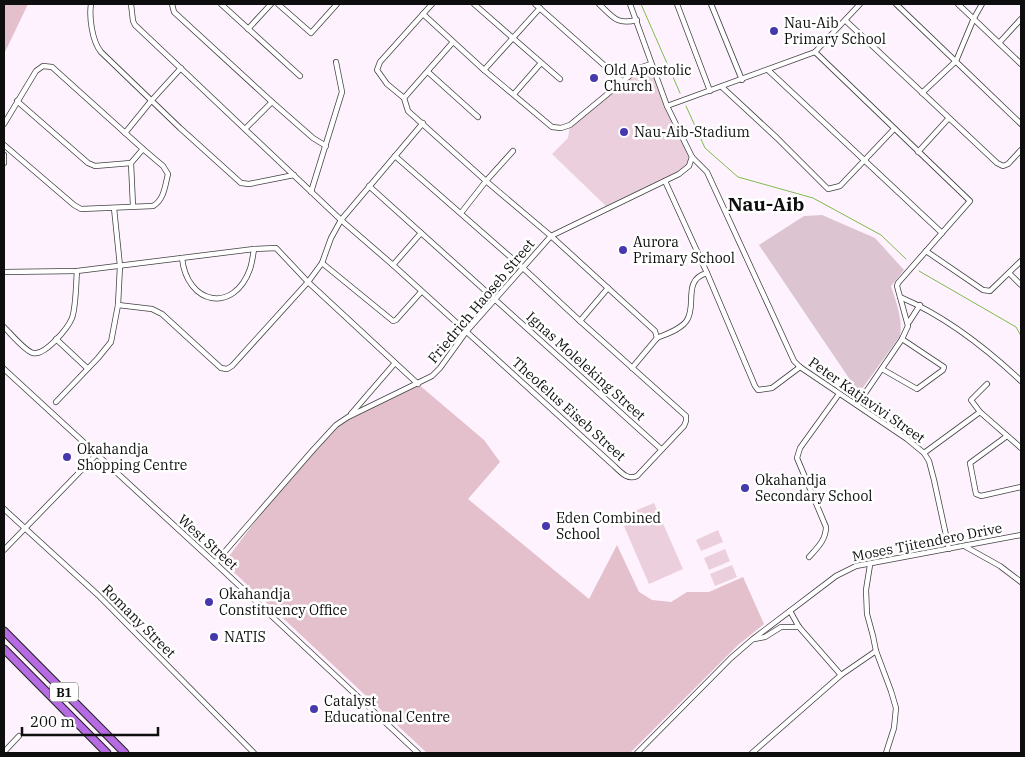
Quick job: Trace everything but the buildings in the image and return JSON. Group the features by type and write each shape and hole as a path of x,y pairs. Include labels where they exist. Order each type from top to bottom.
{"highway":[{"name":"B1","path":"4,631 125,753"},
{"name":"B1","path":"4,649 107,753"}],"street":[{"path":"91,4 90,10 97,48 151,101 241,183 249,184 294,175"},
{"path":"131,4 135,25 341,220 466,332"},
{"path":"172,4 174,12 272,102 313,138 326,146"},
{"path":"221,4 300,76"},
{"path":"248,29 270,4"},
{"path":"278,4 311,33 337,4"},
{"path":"432,4 380,62 377,70 387,84 404,98 408,111 655,330 657,338"},
{"path":"474,4 560,79"},
{"path":"536,4 622,81"},
{"path":"599,4 618,21 623,23 636,20"},
{"name":"Peter Katjavivi Street","path":"630,4 667,106 692,157 707,172 794,361 839,394 907,439 924,454 929,461 934,480 949,550"},
{"path":"677,4 710,92"},
{"path":"711,4 742,80"},
{"path":"667,106 710,92 815,52 860,4"},
{"path":"896,4 1021,124"},
{"path":"958,4 1021,64"},
{"path":"922,93 956,60 982,4"},
{"path":"484,70 540,8"},
{"path":"423,14 484,70 552,127 561,128 570,125 639,68 651,64"},
{"path":"999,43 1021,19"},
{"path":"846,21 948,119 997,163 1003,166 1008,164 1021,150"},
{"path":"404,98 453,42"},
{"path":"815,52 970,200 970,203 898,283 897,286 908,322"},
{"path":"311,192 342,92 336,62"},
{"path":"514,94 541,63"},
{"path":"4,124 36,71 43,66 52,68 163,166 168,174 158,204 153,206 81,209 4,144"},
{"path":"125,133 151,101 182,68"},
{"path":"768,70 942,233"},
{"path":"428,72 478,117"},
{"path":"722,87 828,189 840,186 894,129"},
{"path":"17,101 95,166 131,163"},
{"path":"245,128 272,102"},
{"path":"918,152 948,119"},
{"path":"118,305 152,309 162,314 221,368 232,366 308,282 322,263 331,238 341,220 423,124"},
{"path":"133,206 131,163 143,149"},
{"path":"461,213 513,151"},
{"path":"4,155 4,163"},
{"name":"Theofelus Eiseb Street","path":"395,156 524,268 686,416 684,426 638,476 628,478 466,332"},
{"name":"Friedrich Haoseb Street","path":"215,563 312,450 336,425 348,417 432,376 466,332 551,236 679,174 689,166 692,157"},
{"path":"664,181 707,272 755,386 758,390 772,388 800,367"},
{"name":"Ignas Moleleking Street","path":"369,186 661,449"},
{"path":"56,402 111,342 118,305 120,266 114,208"},
{"path":"393,266 421,233"},
{"path":"4,272 77,271 254,249 276,248 308,282 418,384"},
{"path":"182,258 183,271 189,282 201,295 212,299 224,297 235,291 250,269 254,249"},
{"path":"926,251 983,290 988,291 1021,261"},
{"path":"322,263 392,321 396,320 421,292"},
{"path":"4,327 30,352 37,354 43,351 56,339 72,317 77,271"},
{"path":"632,368 657,338 685,323 690,315 692,287 702,274 707,272"},
{"path":"1009,273 1021,285"},
{"path":"580,321 608,288"},
{"path":"900,297 920,305 998,359 1021,381"},
{"path":"857,406 902,339 908,322 920,305"},
{"path":"56,339 87,368"},
{"path":"882,369 918,389 943,370 944,367 902,339"},
{"path":"348,417 395,364"},
{"name":"West Street","path":"4,369 418,753"},
{"path":"987,384 971,400 980,412 1021,448"},
{"path":"809,557 822,542 826,533 826,527 797,458 800,448 839,394"},
{"path":"924,454 980,412"},
{"path":"1007,436 971,461 970,465 976,494 981,496 1021,487"},
{"path":"4,550 96,455"},
{"name":"Romany Street","path":"4,509 98,595 254,753"},
{"name":"Moses Tjitendero Drive","path":"637,753 731,658 836,576 856,566 1021,535"},
{"path":"965,546 1000,566 1021,582"},
{"path":"870,564 866,590 866,614 876,651 896,708 894,728 886,753"},
{"path":"790,611 800,627 841,675"},
{"path":"753,639 765,637 781,627 800,627"},
{"path":"752,753 841,675 876,651"},
{"path":"4,752 20,736"}],"shaded area":[{"path":"4,4 28,4 4,54"},
{"name":"Nau-Aib-Stadium","path":"651,64 667,106 692,157 689,166 608,208 552,154 568,138 570,125 639,68"},
{"path":"822,215 875,238 904,270 891,286 900,317 900,336 859,393 759,245 804,216"},
{"path":"418,384 484,440 500,462 468,499 589,599 617,545 639,592 652,600 671,602 687,592 709,592 743,577 764,624 738,645 630,753 427,753 224,563 280,488 336,425"},
{"path":"654,503 683,569 649,584 620,517"},
{"path":"718,530 723,542 701,551 696,540"},
{"path":"725,549 730,561 709,570 704,558"},
{"path":"732,565 737,577 715,586 710,574"}],"waterway":[{"path":"641,4 680,93"},
{"path":"686,106 705,148 738,177 813,198 881,235 906,259"},
{"path":"919,271 1016,327 1021,336"}],"place":[{"name":"Nau-Aib Primary School","path":"774,31"},
{"name":"Old Apostolic Church","path":"594,78"},
{"name":"Nau-Aib-Stadium","path":"624,132"},
{"name":"Aurora Primary School","path":"623,250"},
{"name":"Okahandja Shopping Centre","path":"67,457"},
{"name":"Okahandja Secondary School","path":"745,488"},
{"name":"Eden Combined School","path":"546,526"},
{"name":"Okahandja Constituency Office","path":"209,602"},
{"name":"NATIS","path":"214,637"},
{"name":"Catalyst Educational Centre","path":"314,709"}],"district":[{"name":"Nau-Aib","path":"766,204"}]}
